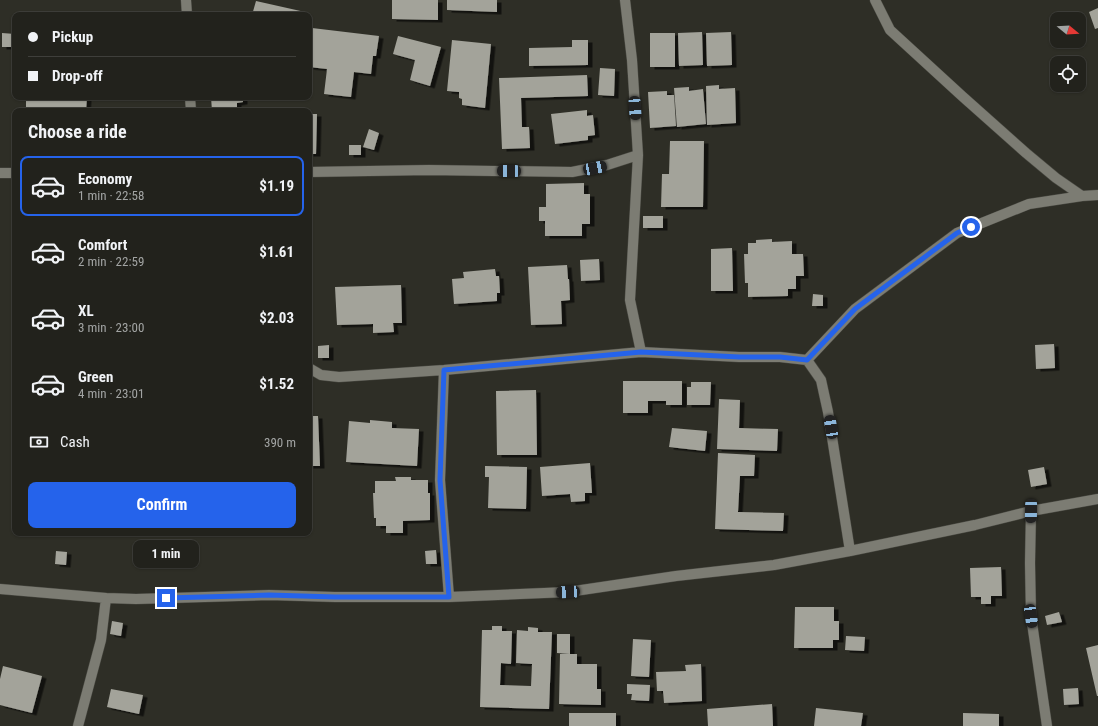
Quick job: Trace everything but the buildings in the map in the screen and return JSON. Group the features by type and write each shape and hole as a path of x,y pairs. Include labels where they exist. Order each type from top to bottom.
{"street":[{"path":"186,0 187,12"},
{"path":"625,0 632,60 638,155 630,300 641,352"},
{"path":"875,0 890,30 1026,153 1056,178 1082,196"},
{"path":"312,172 429,170 572,172 607,165 638,155"},
{"path":"0,173 12,173"},
{"path":"807,360 855,309 957,233 1029,204 1098,195"},
{"path":"312,370 320,375 339,376 444,370 641,352 739,357 780,357 807,360 821,380 828,412 850,551"},
{"path":"444,370 440,480 449,597"},
{"path":"0,589 106,598 136,599 269,595 335,597 449,597 568,592 676,576 774,565 975,525 1031,511 1098,499"},
{"path":"1031,511 1031,616 1047,726"},
{"path":"78,726 101,640 106,598"}],"route":[{"path":"166,598 269,595 335,597 449,597 440,480 444,370 641,352 739,357 780,357 807,360 855,309 957,233 971,227"}]}
